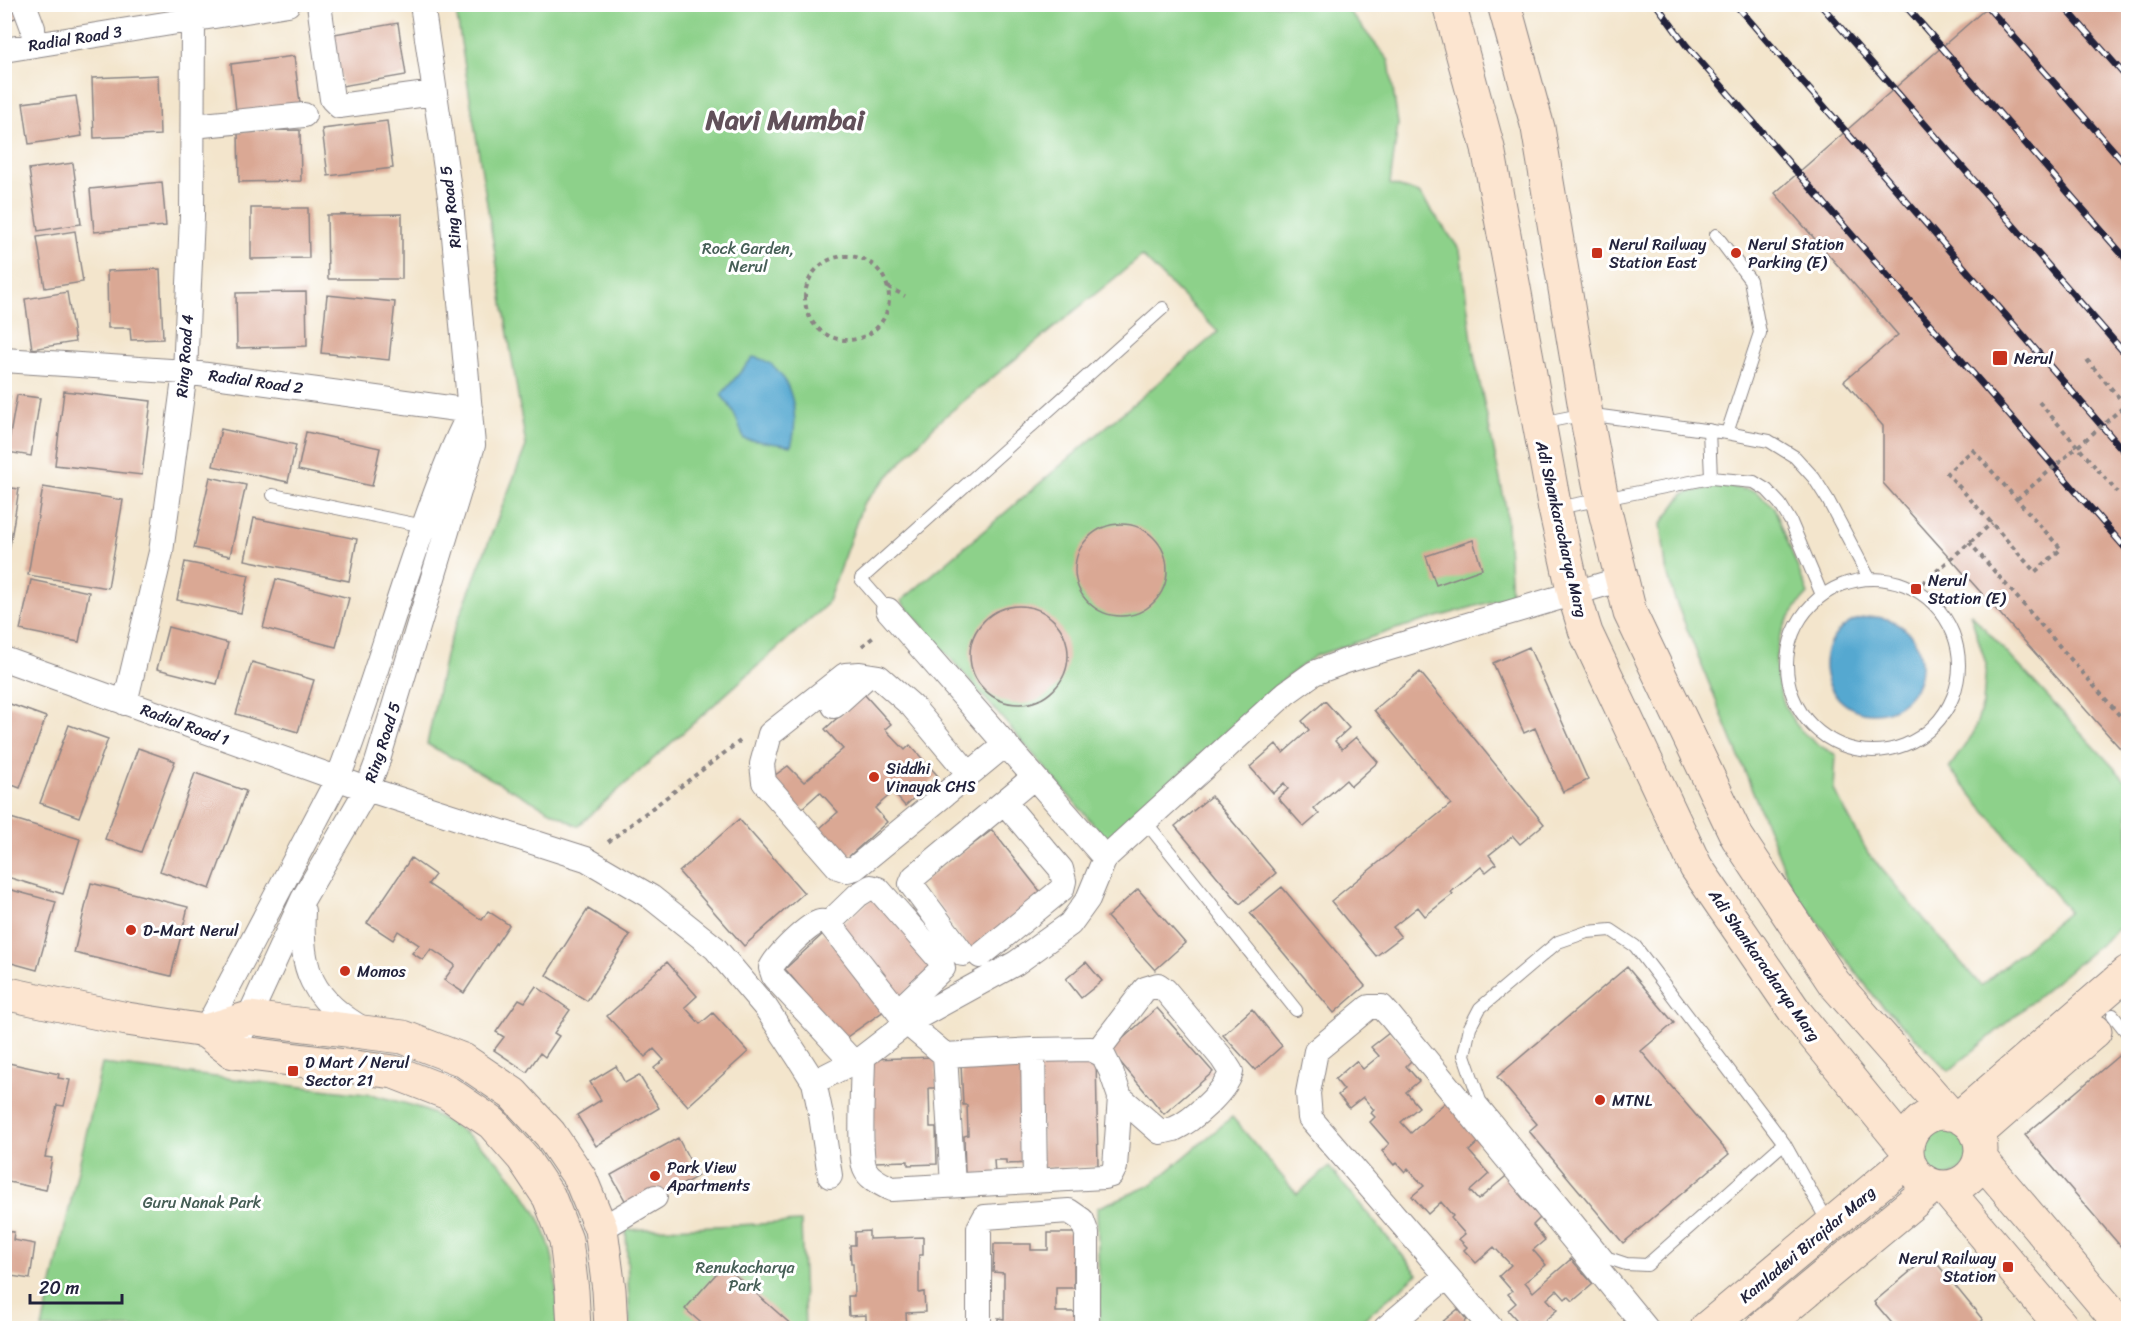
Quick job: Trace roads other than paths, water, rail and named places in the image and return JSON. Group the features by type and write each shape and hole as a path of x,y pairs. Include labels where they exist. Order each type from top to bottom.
{"main road":[{"name":"Adi Shankaracharya Marg","path":"1449,4 1488,148 1555,509 1574,594 1586,633 1696,867 1796,1013 1907,1154"},
{"path":"1504,4 1538,128 1602,499 1630,613 1737,837 1834,983 1966,1131 2124,1329"},
{"path":"1966,1131 2128,972"},
{"path":"4,993 127,1019 205,1031 249,1018 369,1032 403,1037 463,1060 513,1094 550,1134 580,1178 601,1229 609,1290 611,1329"},
{"path":"1966,1131 2123,1017"},
{"path":"205,1031 233,1052 394,1072 448,1093 492,1124 523,1158 549,1197 566,1240 573,1291 574,1329"},
{"path":"1762,1329 1939,1187 1957,1185 1975,1170 1966,1131 1936,1114 1920,1122 1909,1136 1907,1154 1917,1176 1939,1187 2063,1329"},
{"name":"Kamladevi Birajdar Marg","path":"1707,1329 1830,1225 1907,1154"}],"street":[{"path":"24,4 33,28 34,44"},
{"name":"Radial Road 3","path":"4,50 191,12 288,4"},
{"path":"310,4 314,53"},
{"path":"319,4 332,99 335,104 339,106 434,93"},
{"name":"Ring Road 5","path":"233,1052 303,899 367,789 377,763 473,445 451,203 422,4"},
{"name":"Ring Road 4","path":"125,703 161,552 185,372 192,217 191,12"},
{"path":"193,126 304,115"},
{"name":"Radial Road 2","path":"4,360 185,372 471,411"},
{"name":"Ring Road 5","path":"205,1031 338,778 452,446 471,411"},
{"path":"424,526 447,532"},
{"path":"903,1017 1016,963 1070,924 1088,899 1105,858 1286,693 1314,673 1346,661 1622,579"},
{"path":"888,610 1105,858"},
{"name":"Radial Road 1","path":"4,659 367,789 586,859 651,897 715,948 766,1008 814,1082"},
{"path":"969,774 912,706 879,677 868,675 845,675 770,734 762,764 764,782 837,867 847,870 855,868 1006,744"},
{"path":"834,706 868,675"},
{"path":"1004,802 1061,869 1064,881 1062,889 972,955 911,884 914,878 1004,802 1034,777"},
{"path":"829,923 858,895 872,888 878,889 941,961 944,968 903,1017 858,1059 814,1082 830,1176"},
{"path":"303,899 303,950 308,972 318,991 332,1008 369,1032"},
{"path":"819,922 829,923 903,1017 945,1054 1092,1049 1103,1055 1120,1097 1115,1167 1111,1174 1104,1177 891,1189 876,1181 865,1170 858,1059 774,977 771,968 775,959 810,927 819,922"},
{"path":"1097,1052 1145,989 1158,985 1165,990 1231,1072 1229,1081 1197,1115 1174,1129 1160,1132 1120,1097"},
{"path":"1491,1329 1310,1118 1308,1093 1316,1052 1369,1007 1382,1007 1390,1016 1646,1329"},
{"path":"1033,1050 1035,1181"},
{"path":"945,1054 953,1185"},
{"path":"601,1229 655,1197"},
{"path":"979,1329 979,1227 986,1217 1069,1211 1082,1220 1087,1234 1087,1329"},
{"path":"1386,1329 1447,1276"}],"lane":[{"path":"1716,236 1750,280 1761,333 1727,433"},
{"path":"888,610 861,579 1163,308"},
{"path":"1539,424 1586,414 1709,430 1769,441 1795,457 1814,478 1869,578"},
{"path":"1709,430 1711,478"},
{"path":"1555,509 1711,478 1754,482 1767,490 1780,504 1791,522 1822,595"},
{"path":"273,495 424,526"},
{"path":"1869,578 1893,580 1916,589 1937,605 1952,627 1959,651 1959,678 1951,702 1937,724 1916,740 1891,750 1865,751 1840,745 1818,731 1800,712 1789,688 1786,663 1791,637 1803,614 1822,595 1844,583 1869,578"},
{"path":"1145,821 1296,1010"},
{"path":"1784,1143 1647,1265 1626,1264 1608,1258 1480,1101 1464,1055 1470,1027 1480,1008 1558,942 1587,932 1611,930 1635,946 1784,1143 1830,1225"}],"water":[{"path":"753,357 766,361 776,369 790,392 795,420 791,446 744,439 733,411 721,395"},
{"path":"1873,617 1891,621 1907,631 1917,647 1921,665 1917,683 1907,699 1891,709 1873,713 1855,709 1839,699 1829,683 1825,665 1829,647 1839,631 1855,621"}],"railway":[{"path":"1656,4 1686,45 2128,551"},
{"path":"1735,4 2128,456"},
{"path":"1820,4 2128,357"},
{"path":"1904,4 2128,261"},
{"path":"1985,4 2128,167"},
{"path":"2062,4 2128,79"}],"place":[{"name":"Nerul Railway Station East","path":"1597,253"},
{"name":"Nerul Station Parking (E)","path":"1736,253"},
{"name":"Nerul","path":"2000,358"},
{"name":"Nerul Station (E)","path":"1916,589"},
{"name":"Siddhi Vinayak CHS","path":"874,777"},
{"name":"D-Mart Nerul","path":"131,930"},
{"name":"Momos","path":"345,971"},
{"name":"D Mart / Nerul Sector 21","path":"293,1071"},
{"name":"MTNL","path":"1600,1100"},
{"name":"Park View Apartments","path":"655,1176"},
{"name":"Nerul Railway Station","path":"2008,1267"}],"district":[{"name":"Navi Mumbai","path":"785,119"}],"park label":[{"name":"Rock Garden, Nerul","path":"748,257"},
{"name":"Guru Nanak Park","path":"202,1202"},
{"name":"Renukacharya Park","path":"745,1276"}]}
